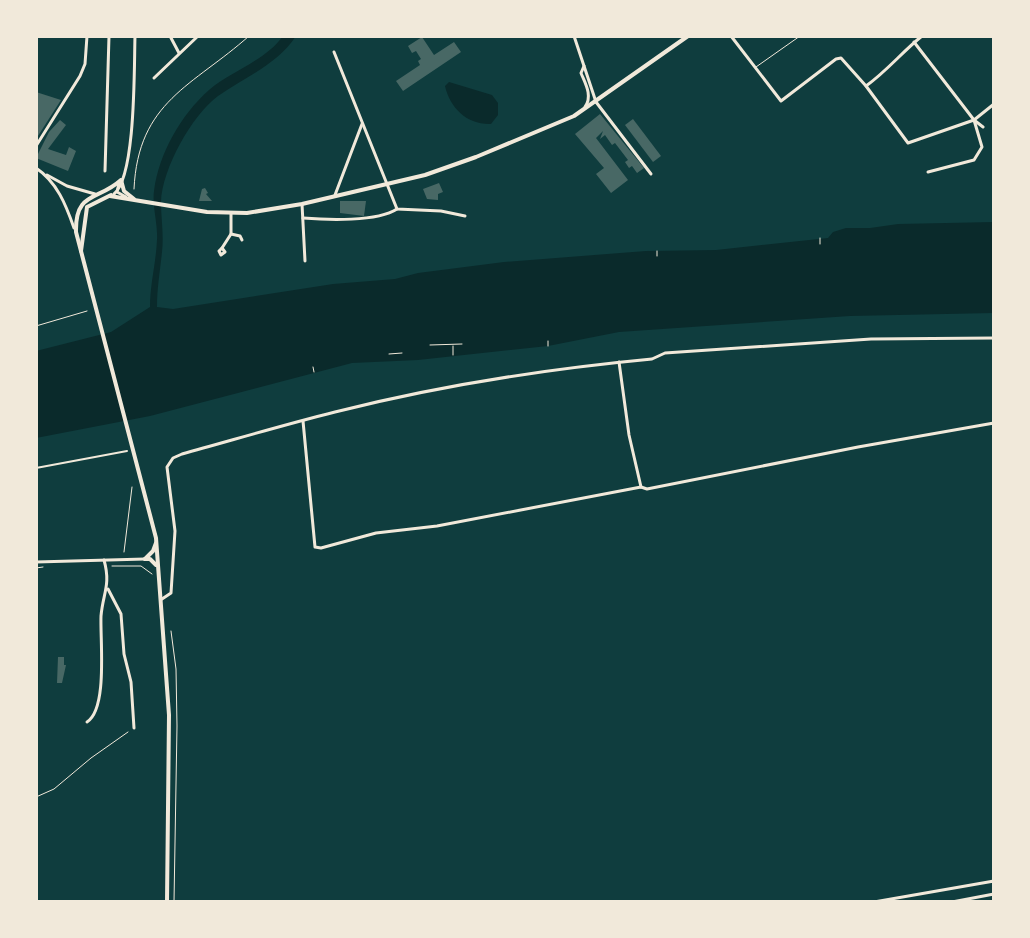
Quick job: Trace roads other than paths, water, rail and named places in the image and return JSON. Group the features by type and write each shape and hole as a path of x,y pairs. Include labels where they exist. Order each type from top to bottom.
{"main road":[{"path":"95,194 114,194 194,209 247,213 387,185 476,157 557,125 581,113 688,36"},
{"path":"134,199 124,191 121,180 95,194 75,207 76,232 157,541 168,699 167,902"},
{"path":"81,253 87,207 114,194"},
{"path":"145,559 157,541"},
{"path":"145,559 157,556"},
{"path":"145,559 154,563 160,575"}],"street":[{"path":"36,146 80,76 85,64 87,36"},
{"path":"105,171 109,36"},
{"path":"114,194 121,180 130,137 135,36 128,36"},
{"path":"170,36 179,53"},
{"path":"154,78 198,36"},
{"path":"574,36 596,102 651,174"},
{"path":"731,36 781,101 836,59 845,60 908,143 974,120 994,104"},
{"path":"866,86 888,70 922,36"},
{"path":"914,42 974,120 983,127"},
{"path":"334,52 397,209 441,211 465,216"},
{"path":"581,113 588,102 581,73 584,66"},
{"path":"928,172 974,160 982,147 974,120"},
{"path":"334,197 362,124"},
{"path":"36,168 61,183 95,194"},
{"path":"44,173 66,204 76,232"},
{"path":"66,204 87,207 80,189"},
{"path":"302,204 305,261"},
{"path":"303,218 369,217 390,214 397,209"},
{"path":"222,248 231,234 231,213"},
{"path":"231,234 240,236 242,240"},
{"path":"162,599 171,593 175,531 167,470 170,461 182,454 408,396 652,359 665,353 871,339 994,338"},
{"path":"619,362 629,435 641,487"},
{"path":"303,421 315,547 321,548 376,533 453,523 641,487 647,489 994,423"},
{"path":"36,468 127,451"},
{"path":"36,562 145,559"},
{"path":"87,722 95,714 98,702 102,608 108,589 104,560"},
{"path":"108,589 121,614 134,728"},
{"path":"874,902 994,881"},
{"path":"952,902 994,894"}],"lane":[{"path":"755,68 800,36"}],"water":[{"path":"283,36 296,36 280,55 208,105 189,129 173,159 161,202 163,245 157,307 173,309 504,262 646,251 716,250 828,238 833,232 846,228 994,222 994,313 850,316 619,332 548,346 418,360 352,363 150,416 36,438 36,351 111,332 150,307 157,240 154,191 166,149 189,111 209,90 258,59"},
{"path":"449,82 492,95 498,103 498,115 491,124 474,122 455,108 445,86"}]}
